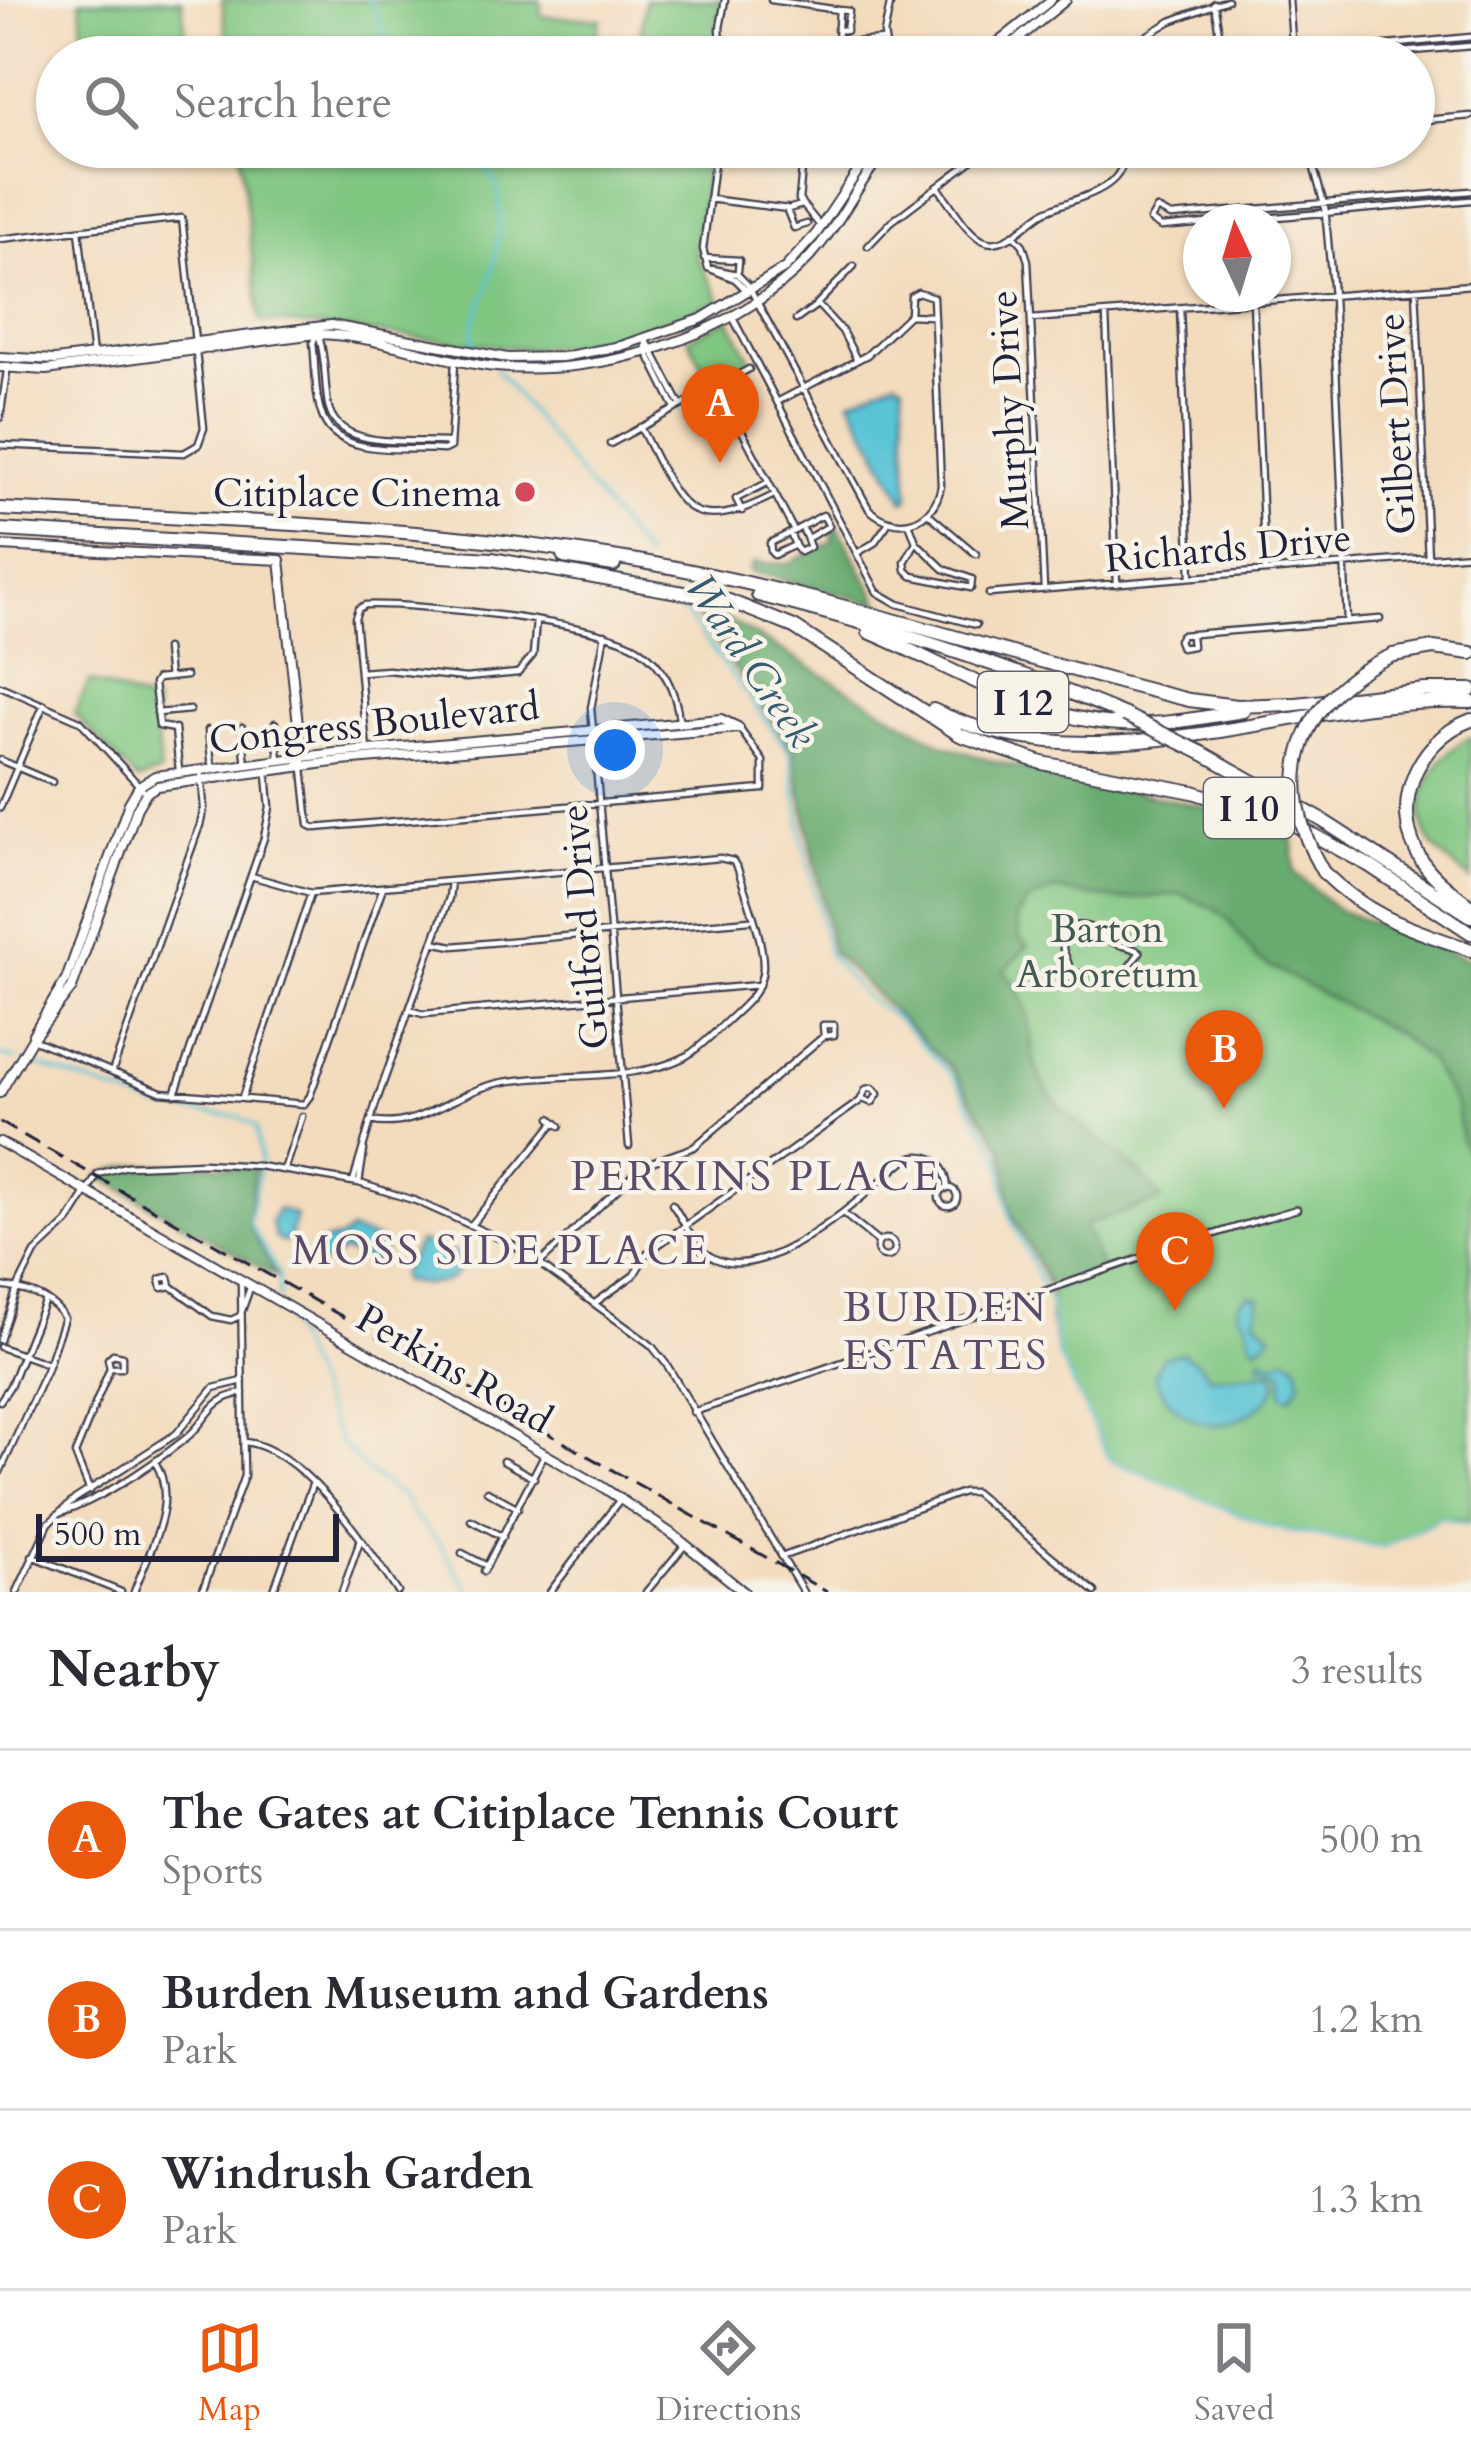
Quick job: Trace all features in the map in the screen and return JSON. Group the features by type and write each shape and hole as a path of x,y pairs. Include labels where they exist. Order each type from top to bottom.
{"highway":[{"name":"I 10","path":"0,513 529,552 704,581 771,598 1006,668 1125,715 1320,819 1471,911"},
{"path":"0,513 446,536 614,557 808,598 989,658 1006,668"},
{"name":"I 10","path":"0,530 432,554 595,575 729,601 794,627 960,735 1042,763 1192,792 1293,824 1370,866 1471,934"},
{"name":"I 12","path":"771,598 860,628 1018,700 1071,718 1164,723 1290,704 1471,690"},
{"path":"808,598 1190,700 1237,706 1290,704"},
{"path":"1471,653 1433,648 1393,655 1362,668 1328,698 1302,745 1295,784 1303,834 1323,872 1354,902 1383,919 1471,950"},
{"path":"884,687 969,727 1017,739 1076,744 1391,705 1471,702"},
{"path":"1471,721 1444,734 1426,752 1412,780 1407,810 1420,859 1471,911"}],"street":[{"path":"721,36 725,0"},
{"path":"771,0 839,10 837,36"},
{"path":"885,36 891,0"},
{"path":"1028,0 1041,14"},
{"path":"1018,36 1051,0"},
{"path":"1010,36 1066,0"},
{"path":"1146,36 1227,0"},
{"path":"1289,0 1292,36"},
{"path":"1214,3 1220,36"},
{"path":"1435,45 1471,41"},
{"path":"1435,119 1471,116"},
{"path":"713,168 704,258 708,268 748,285 869,509 888,523 909,523 928,513 941,486 932,297 918,292 908,302 910,315"},
{"path":"802,168 799,196 821,227"},
{"path":"316,330 518,369 571,366 648,346 719,321 785,268 821,227 860,168"},
{"path":"751,295 779,285 822,244 874,168"},
{"path":"868,246 891,222 962,168"},
{"path":"938,187 982,241 994,244 1046,212 1106,186 1121,168"},
{"path":"1314,168 1324,207 1333,296 1347,622"},
{"path":"1471,191 1324,207 1161,227 1150,220 1157,209 1172,216 1324,207 1471,200"},
{"path":"709,199 786,208 802,205"},
{"path":"786,208 794,228 807,224"},
{"path":"0,239 182,218 204,428 198,445 176,454 0,445"},
{"path":"79,230 94,360"},
{"name":"Murphy Drive","path":"1013,234 1028,261 1044,589"},
{"path":"704,258 739,260 736,276"},
{"path":"796,320 854,266"},
{"path":"1291,299 1471,285"},
{"name":"Gilbert Drive","path":"1416,289 1428,557"},
{"path":"818,304 842,331 857,361"},
{"path":"1180,308 1191,577"},
{"path":"1031,319 1183,308"},
{"path":"1253,312 1265,571"},
{"path":"1106,314 1117,584"},
{"path":"777,402 857,361 910,315 932,316"},
{"path":"734,320 877,592 885,599 976,625"},
{"path":"4,363 136,360 316,330 375,330 507,358 648,346"},
{"path":"316,330 313,343 330,422 341,439 450,447 459,361"},
{"path":"648,346 678,406"},
{"path":"4,363 20,370 144,350 196,349"},
{"path":"136,360 144,350"},
{"path":"20,370 31,361"},
{"path":"0,418 4,363"},
{"path":"610,444 749,369"},
{"path":"718,385 800,553 811,547 802,527"},
{"path":"640,427 683,503 710,516 725,517 775,495"},
{"path":"742,511 736,499 769,482"},
{"path":"928,513 976,554"},
{"path":"795,545 774,555 768,547 824,515 829,526 808,538"},
{"path":"857,554 874,543 888,523"},
{"path":"909,523 916,542 944,569 972,578 971,588 912,576 905,562 916,542"},
{"path":"0,546 280,560 311,827 766,787 763,761 739,728"},
{"name":"Richards Drive","path":"989,594 1471,554"},
{"path":"367,755 358,608 393,605 605,634 637,646 650,657 672,688 680,727"},
{"path":"1191,636 1379,619"},
{"path":"360,672 466,678 518,673 533,655 536,621"},
{"name":"Guilford Drive","path":"605,634 591,698 629,1145"},
{"path":"166,649 169,678"},
{"path":"179,771 175,729 160,728 155,681 186,676"},
{"path":"0,686 85,724 143,790 129,803 66,980 0,1093"},
{"path":"0,808 44,704"},
{"path":"157,713 190,710"},
{"path":"275,723 279,761"},
{"name":"Congress Boulevard","path":"143,790 202,774 367,755 713,724 739,728"},
{"path":"242,727 246,765"},
{"path":"208,730 212,768"},
{"path":"0,760 52,782"},
{"name":"Congress Boulevard","path":"143,790 158,775 179,771 202,774 212,768 266,767 279,761 303,764"},
{"path":"175,1094 269,816 266,767"},
{"path":"112,1072 200,825 202,774"},
{"path":"251,876 311,893 720,858 733,861 739,869 762,959 759,985 750,999 684,1057 660,1066 498,1083 466,1093 409,1122 371,1121"},
{"path":"356,1182 371,1121 451,881"},
{"path":"28,1044 153,1090 306,1103 383,887"},
{"path":"242,1099 311,893"},
{"path":"434,942 453,946 752,920"},
{"path":"1072,926 1092,926 1113,943 1140,952 1120,979 1094,971 1070,975 1062,944 1063,934 1072,926"},
{"path":"409,1010 423,1014 759,985"},
{"path":"540,1262 643,1166 694,1147 824,1036"},
{"path":"595,1303 634,1275 646,1253 862,1099"},
{"path":"284,1170 302,1117"},
{"path":"471,1225 555,1122"},
{"name":"Perkins Road","path":"0,1142 621,1498 744,1592"},
{"path":"672,1204 708,1256 728,1263 753,1262 844,1215 907,1158 920,1154 944,1168 948,1189"},
{"path":"48,1364 0,1343 17,1288 38,1249 68,1222 98,1174 109,1168 244,1165 397,1193 540,1262 651,1345 803,1592"},
{"path":"693,1412 1040,1296 1172,1246 1297,1209"},
{"path":"844,1215 879,1243"},
{"path":"202,1592 244,1476 241,1281"},
{"path":"0,1286 45,1300 62,1310 64,1318 0,1472"},
{"path":"171,1286 212,1316 232,1320 240,1316 251,1286"},
{"path":"0,1401 45,1300"},
{"path":"94,1499 75,1454 110,1368"},
{"path":"17,1592 46,1526 90,1489 183,1428 214,1388 243,1381"},
{"path":"61,1513 94,1499 193,1433 219,1400 243,1393"},
{"path":"245,1442 280,1452 313,1482 398,1592"},
{"path":"134,1592 166,1503 167,1486 147,1452"},
{"path":"462,1552 485,1569 545,1454"},
{"path":"503,1461 534,1478"},
{"path":"273,1592 313,1482"},
{"path":"487,1490 518,1508"},
{"path":"781,1557 974,1492 1095,1592"},
{"path":"550,1592 621,1498"},
{"path":"471,1520 502,1537"},
{"path":"342,1592 360,1541"},
{"path":"646,1592 686,1544"},
{"path":"32,1556 121,1592"}],"green space":[{"path":"80,0 182,0 186,36 83,36"},
{"path":"222,0 540,0 541,16 601,19 596,36 226,36"},
{"path":"645,0 721,0 716,36 640,36"},
{"path":"242,168 707,168 696,256 721,301 607,340 529,349 260,321"},
{"path":"729,319 752,361 711,382 688,338"},
{"path":"838,527 881,605 749,571 753,563 787,564 833,541 831,531"},
{"name":"Barton Arboretum","path":"686,600 696,601 943,745 991,761 1224,811 1293,840 1294,872 1337,910 1471,960 1471,1520 1442,1517 1383,1547 1269,1527 1110,1460 1058,1354 1050,1317 1051,1290 1012,1214 1003,1149 952,1070 832,952 793,751"},
{"path":"686,600 696,601 943,745 991,761 1224,811 1293,840 1294,872 1337,910 1471,960 1471,1158 1462,1141 1456,1106 1429,1060 1399,1035 1257,959 1214,908 1181,894 1118,900 1054,890 1027,902 1016,918 1019,938 1028,946 1004,971 1024,1002 1039,1074 1059,1106 1136,1170 1161,1200 1084,1225 1102,1270 1051,1290 1012,1214 1003,1149 953,1070 832,952 793,751"},
{"path":"89,681 154,704 160,772 138,781 74,714"},
{"path":"1471,737 1471,880 1433,846 1425,832 1422,804 1439,764"},
{"path":"139,1165 255,1168 248,1223 276,1276 99,1176"}],"water":[{"path":"896,379 903,384 909,497 904,501 850,400"},
{"path":"278,1209 296,1215 290,1237 283,1243 275,1238 271,1221"},
{"path":"350,1231 381,1241 384,1255 374,1261 344,1251 324,1263 315,1262 322,1242"},
{"path":"419,1242 458,1254 461,1265 450,1279 436,1284 401,1281"},
{"path":"1249,1295 1260,1298 1256,1319 1272,1335 1258,1347 1252,1344 1247,1322 1238,1312 1239,1303"},
{"path":"1182,1353 1210,1377 1273,1372 1277,1382 1265,1402 1245,1416 1204,1423 1170,1401 1154,1375 1163,1357"},
{"path":"1263,1357 1274,1363 1287,1357 1298,1365 1301,1382 1290,1398 1282,1393 1283,1371 1259,1363"}],"waterway":[{"name":"Ward Creek","path":"369,0 385,36"},
{"name":"Ward Creek","path":"476,349 473,329 498,239 498,193 484,168"},
{"name":"Ward Creek","path":"495,368 646,558"},
{"name":"Ward Creek","path":"672,596 790,753 828,954 864,996 898,1020 954,1078 999,1154 1009,1215 1051,1305 1058,1354 1110,1460 1269,1527 1383,1547 1442,1517 1471,1525"},
{"path":"0,1055 16,1059"},
{"path":"25,1061 161,1108 239,1117 256,1127 261,1161 249,1222 279,1274 279,1297"},
{"path":"281,1307 340,1443 368,1472 405,1498 470,1592"}],"railway":[{"path":"0,1122 827,1592"}],"place":[{"name":"The Gates at Citiplace Tennis Court","path":"720,463"},
{"name":"Citiplace Cinema","path":"525,492"},
{"name":"Burden Museum and Gardens","path":"1224,1109"},
{"name":"Windrush Garden","path":"1175,1311"}],"district":[{"name":"PERKINS PLACE","path":"756,1175"},
{"name":"MOSS SIDE PLACE","path":"501,1249"},
{"name":"BURDEN ESTATES","path":"946,1330"}]}
